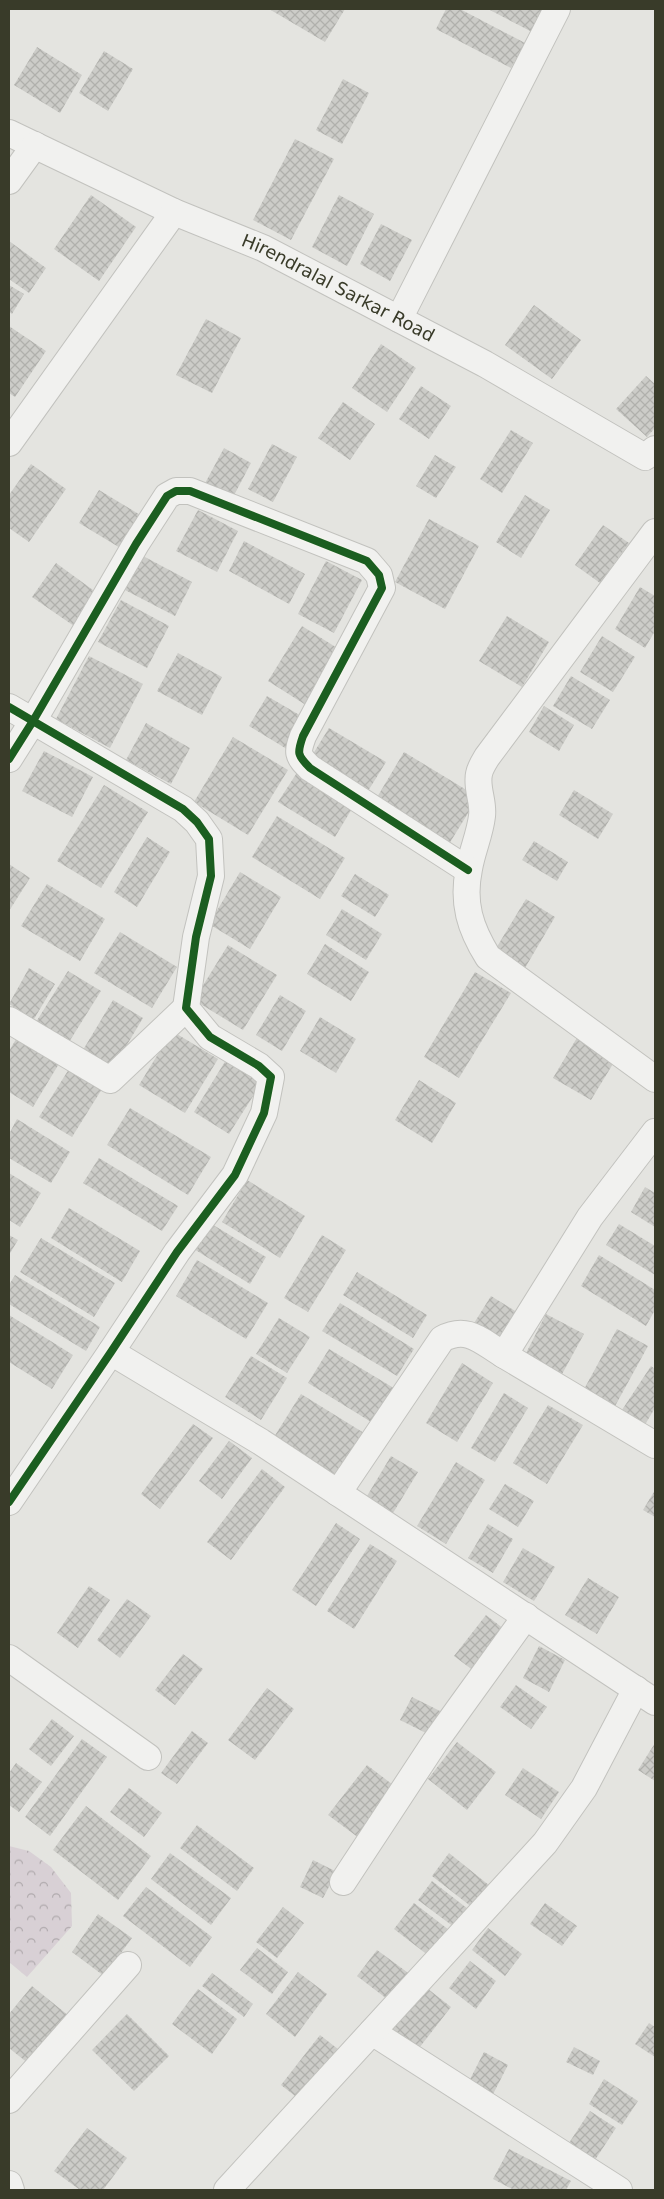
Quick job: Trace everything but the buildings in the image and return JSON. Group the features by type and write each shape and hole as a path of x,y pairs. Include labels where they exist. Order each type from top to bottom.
{"street":[{"path":"400,319 557,9"},
{"name":"Hirendralal Sarkar Road","path":"9,133 174,212 263,248 485,364 652,457"},
{"path":"9,181 35,145"},
{"path":"9,444 174,212"},
{"path":"9,759 131,553 167,496 176,491 190,491 367,561 379,575 382,588 303,736 298,751 300,758 310,768 468,870"},
{"path":"655,532 487,757 479,773 478,784 483,802 482,818 468,870 467,910 475,936 488,957 655,1079"},
{"path":"9,707 183,809 197,822 209,839 211,876 196,937 186,1008 110,1080 9,1020"},
{"path":"9,1502 112,1352 177,1252 235,1174 264,1113 270,1078 259,1066 210,1037 186,1008"},
{"path":"504,1355 590,1217 655,1132"},
{"path":"338,1493 442,1339 453,1333 468,1333 655,1445"},
{"path":"112,1352 261,1442 645,1696 545,1843 226,2190"},
{"path":"343,1882 435,1742 526,1616"},
{"path":"9,1658 148,1757"},
{"path":"9,2100 128,1965"},
{"path":"372,2032 619,2190"},
{"path":"9,2184 11,2190"}],"green space":[{"path":"9,1846 29,1851 51,1867 71,1893 72,1926 27,1977 9,1962"}],"cycle path":[{"path":"9,759 136,544 167,496 176,491 190,491 367,561 379,575 382,588 303,736 299,754 310,768 468,870"},
{"path":"9,707 183,809 197,822 209,839 211,876 196,937 186,1008 210,1037 259,1066 271,1077 264,1113 235,1175 177,1252 9,1502"}]}
